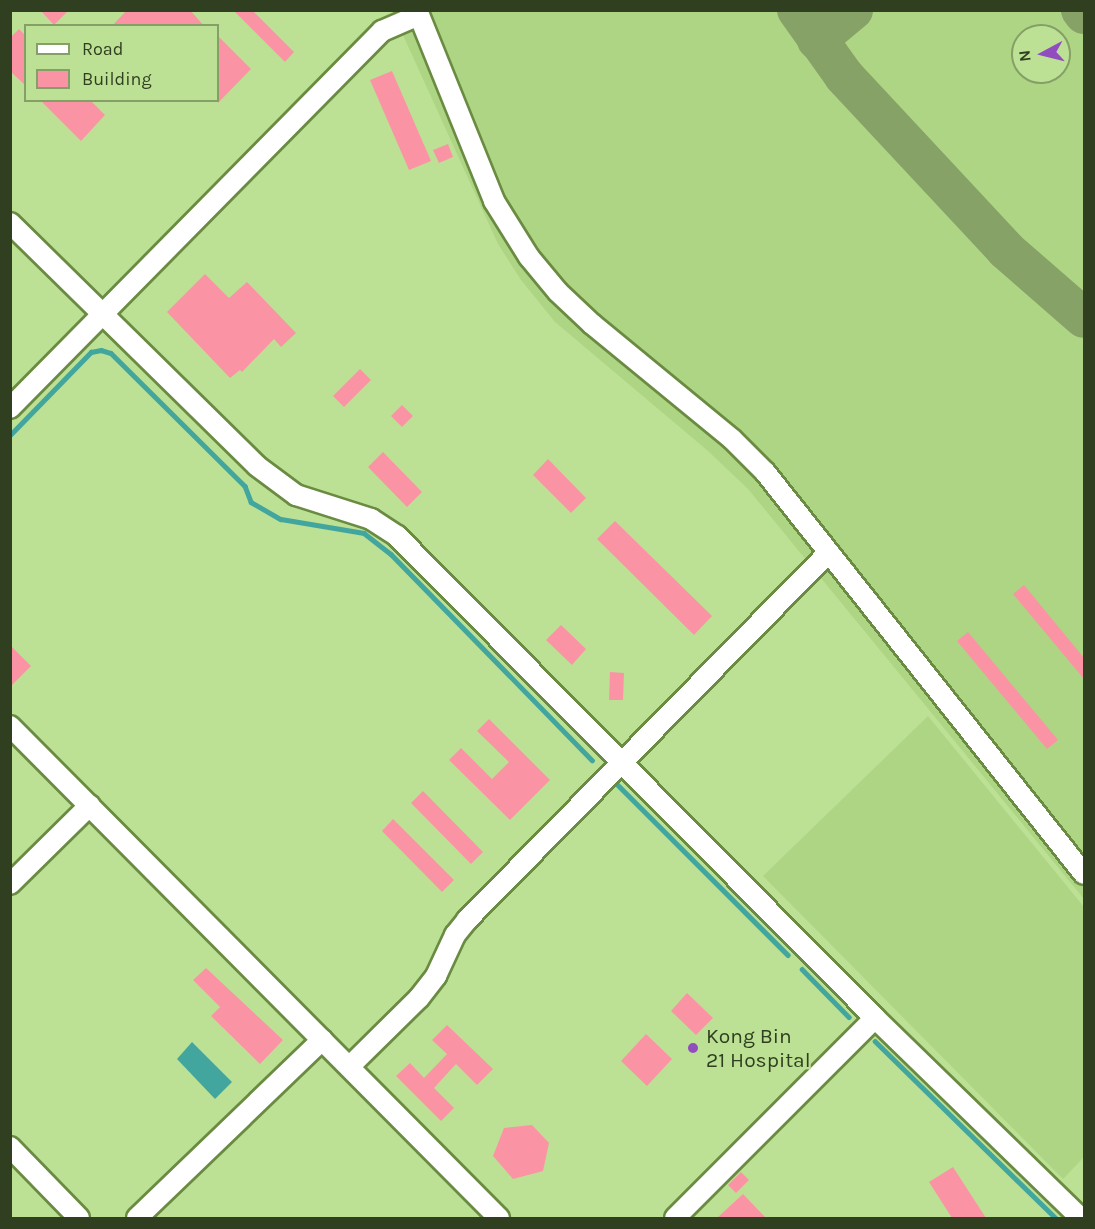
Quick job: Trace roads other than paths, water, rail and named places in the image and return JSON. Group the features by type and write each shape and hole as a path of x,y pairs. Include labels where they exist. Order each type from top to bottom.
{"lane":[{"path":"10,408 382,31 418,13 494,201 529,257 558,292 592,324 741,447 765,472 1084,874"},
{"path":"10,223 257,466 297,495 371,519 397,536 875,1018 1083,1218"},
{"path":"351,1066 419,998 436,976 455,935 467,920 829,552"},
{"path":"10,726 322,1040 351,1066 499,1218"},
{"path":"10,884 90,805"},
{"path":"675,1218 875,1018"},
{"path":"137,1218 322,1040"},
{"path":"10,1147 79,1218"}],"water":[{"path":"192,1042 232,1082 215,1099 177,1059"}],"waterway":[{"path":"10,435 91,352 101,350 111,353 245,486 251,502 281,519 364,533 391,554 592,760"},
{"path":"616,783 788,955"},
{"path":"802,969 849,1017"},
{"path":"875,1041 1056,1218"}],"place":[{"name":"Kong Bin 21 Hospital","path":"693,1048"}]}
